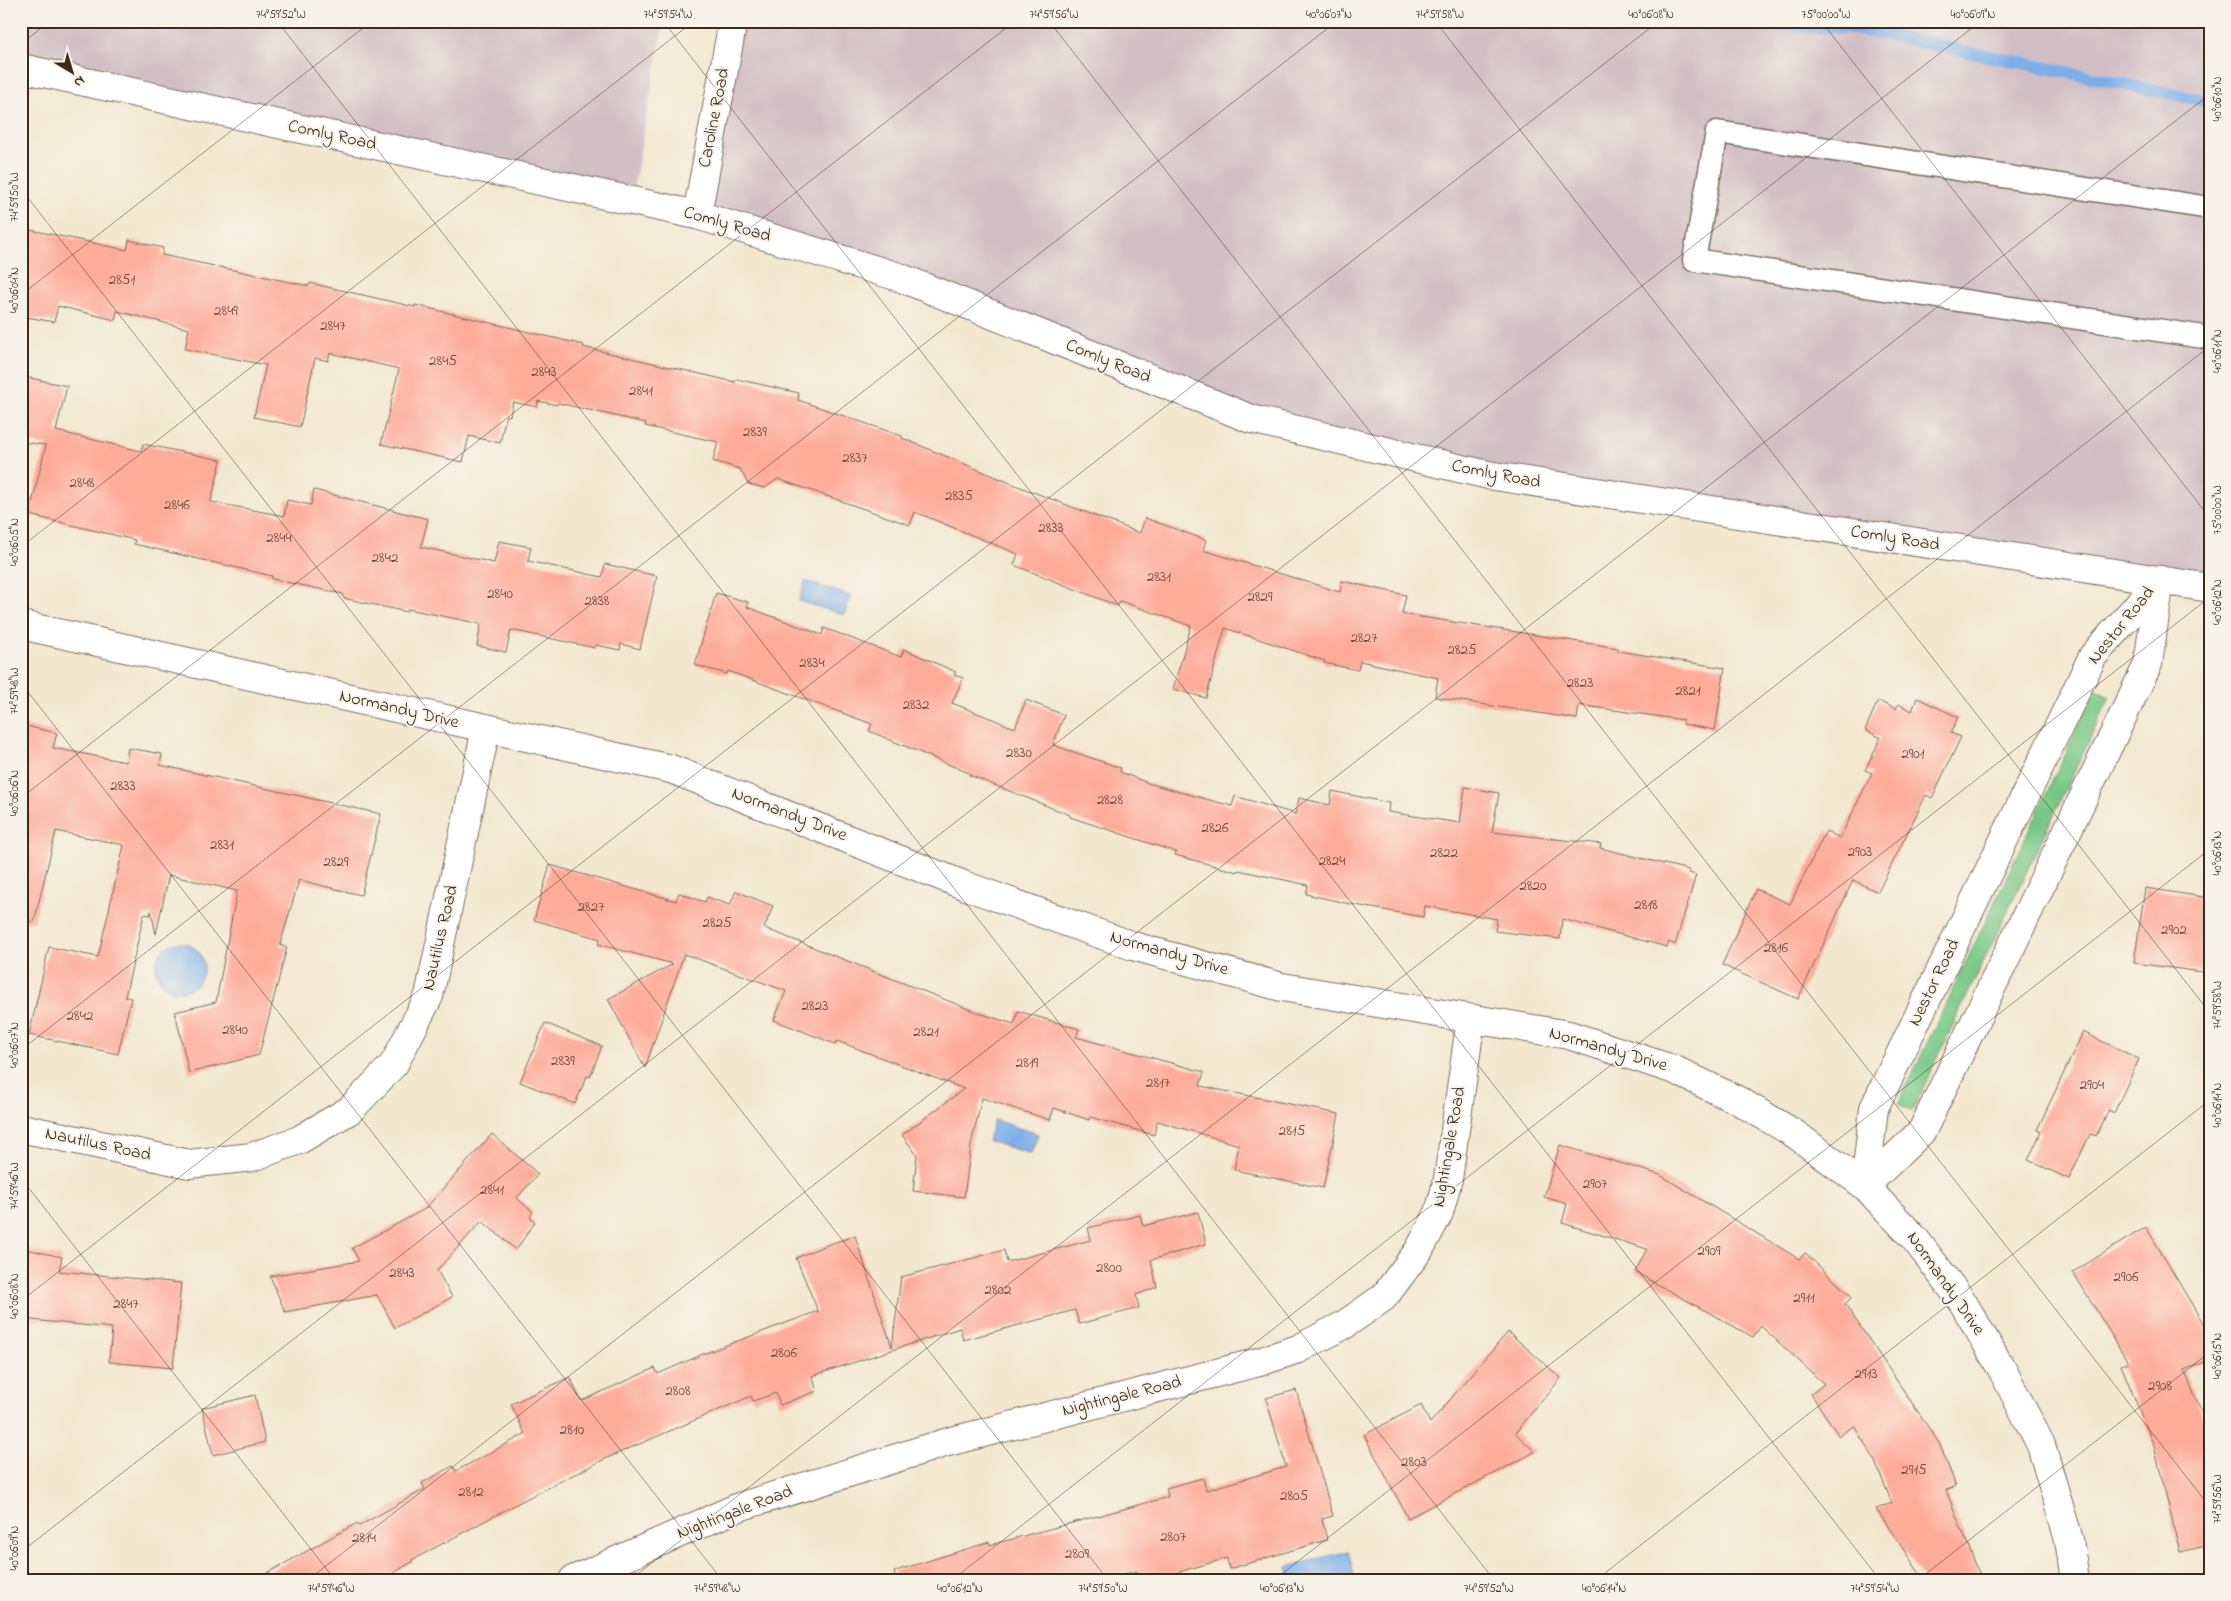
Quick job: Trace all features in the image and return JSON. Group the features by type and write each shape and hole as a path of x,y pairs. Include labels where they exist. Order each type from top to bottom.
{"street":[{"name":"Caroline Road","path":"697,215 733,21"},
{"name":"Comly Road","path":"21,68 697,215 899,278 1251,419 1488,475 2210,588"},
{"name":"Nestor Road","path":"1866,1186 1874,1108 2094,656 2160,580"},
{"name":"Nestor Road","path":"1866,1186 1922,1131 2148,664 2160,580"},
{"name":"Normandy Drive","path":"21,625 671,769 966,886 1133,946 1282,987 1569,1035 1675,1070 1739,1101 1795,1134 1866,1186 1915,1239 1962,1301 2003,1371 2041,1445 2069,1540 2075,1580"},
{"name":"Nautilus Road","path":"21,1128 189,1164 252,1157 299,1140 350,1110 394,1064 429,996 486,729"},
{"name":"Nightingale Road","path":"573,1580 739,1507 948,1442 1259,1362 1298,1349 1344,1326 1384,1297 1419,1250 1439,1214 1448,1179 1471,1019"}],"lane":[{"path":"2210,208 1717,132 1694,260 2210,338"}],"shaded area":[{"path":"21,21 664,21 631,201 21,69"},
{"path":"741,21 2210,21 2210,588 1488,475 1251,419 697,215"}],"green space":[{"path":"2096,690 2110,697 1912,1111 1898,1104"}],"water":[{"path":"805,581 851,596 844,615 799,601"},
{"path":"175,943 185,943 197,950 204,962 204,972 197,984 185,991 175,991 167,987 160,980 156,972 156,962 160,954 167,947"},
{"path":"994,1120 1038,1134 1031,1154 988,1141"},
{"path":"1348,1551 1355,1579 1290,1580 1287,1567"}],"building":[{"path":"21,228 127,250 129,240 163,248 162,255 309,286 310,283 415,307 415,305 584,345 583,347 735,382 736,379 799,393 798,400 902,436 902,438 1020,487 1140,533 1145,518 1206,540 1203,550 1340,592 1342,581 1406,595 1402,614 1618,648 1618,651 1725,668 1715,730 1683,724 1683,720 1579,705 1577,719 1435,697 1438,678 1360,661 1358,670 1324,663 1325,661 1225,628 1206,698 1173,689 1191,626 1120,601 1118,606 1014,565 1018,554 915,512 910,525 778,479 765,488 748,484 740,469 713,461 718,442 645,426 646,423 558,403 557,405 538,401 537,407 513,402 510,416 506,415 500,443 469,436 463,462 381,444 399,369 330,353 328,361 315,358 300,427 254,417 266,365 185,349 189,329 117,311 115,320 58,306 54,322 21,316"},
{"path":"21,376 67,386 56,431 141,451 143,444 221,460 211,502 284,516 287,500 311,505 314,490 428,519 421,547 494,563 499,541 531,547 528,561 602,577 605,564 657,576 640,649 621,644 620,650 596,645 595,648 511,630 506,652 477,646 481,624 408,609 407,612 343,598 343,594 272,579 272,576 134,544 135,540 29,515 46,445 21,442"},
{"path":"716,593 748,602 747,607 822,635 824,628 901,657 904,649 956,672 954,675 963,678 952,703 1015,728 1026,700 1064,715 1053,745 1121,768 1120,772 1151,784 1232,806 1235,796 1295,814 1299,798 1330,805 1332,791 1389,803 1388,812 1460,823 1465,787 1499,793 1492,832 1601,844 1600,848 1689,870 1689,873 1696,875 1675,945 1669,942 1667,947 1562,919 1560,939 1495,931 1497,919 1425,906 1423,917 1350,904 1306,894 1308,885 1238,870 1237,872 1175,855 1176,852 1070,817 1070,815 969,775 969,773 869,731 872,724 728,671 727,674 695,665"},
{"path":"1917,698 1958,717 1951,733 1961,737 1932,798 1926,795 1878,892 1853,880 1798,999 1722,965 1756,889 1790,904 1826,831 1840,838 1872,773 1865,770 1881,738 1865,730 1878,701 1896,709 1898,704 1912,711"},
{"path":"21,725 57,733 53,748 126,762 128,748 162,754 160,765 381,814 361,895 299,880 280,945 287,947 259,1055 189,1073 175,1012 216,1002 237,891 169,875 156,934 151,911 150,915 144,914 125,997 131,998 118,1054 29,1035 49,947 98,957 124,845 56,831 34,922 21,920"},
{"path":"550,865 676,901 679,893 705,902 707,897 730,905 736,891 773,906 764,928 979,1013 1014,1024 1018,1011 1079,1029 1076,1037 1204,1072 1200,1086 1339,1114 1323,1188 1234,1170 1239,1145 1157,1121 1154,1135 1090,1117 1089,1120 1054,1108 1050,1120 982,1098 971,1145 964,1197 913,1191 917,1155 902,1135 964,1089 837,1041 835,1044 774,1020 786,991 684,954 645,1068 608,999 673,964 598,944 600,939 534,920"},
{"path":"2145,888 2210,898 2210,973 2134,963"},
{"path":"545,1023 602,1046 590,1077 587,1076 575,1104 520,1082"},
{"path":"2083,1032 2139,1059 2114,1113 2109,1110 2096,1136 2090,1134 2069,1179 2028,1160 2041,1132 2037,1130"},
{"path":"492,1134 538,1174 517,1198 533,1212 530,1217 535,1222 516,1250 482,1221 437,1270 452,1297 395,1328 377,1295 285,1312 270,1276 359,1261 352,1248 425,1209"},
{"path":"1560,1145 1660,1175 1799,1259 1805,1253 1852,1297 1845,1304 1939,1443 1956,1486 1946,1490 1982,1580 1924,1580 1876,1509 1892,1503 1873,1457 1854,1426 1839,1436 1811,1394 1824,1384 1761,1326 1753,1337 1635,1272 1647,1249 1562,1223 1567,1204 1544,1197"},
{"path":"1198,1212 1206,1244 1151,1260 1157,1287 1136,1295 1139,1308 1079,1324 1075,1310 963,1340 960,1328 812,1376 817,1391 780,1405 776,1393 753,1401 751,1396 607,1458 412,1560 412,1562 382,1580 255,1580 357,1523 359,1526 425,1489 422,1483 453,1466 456,1471 525,1434 511,1404 570,1377 581,1401 655,1368 658,1374 703,1354 818,1311 796,1258 826,1245 855,1236 892,1347 901,1277 1004,1250 1007,1262 1091,1240 1088,1228 1140,1215 1143,1226"},
{"path":"2146,1227 2210,1335 2210,1360 2184,1370 2210,1433 2210,1545 2180,1552 2154,1446 2121,1365 2128,1362 2073,1272"},
{"path":"21,1248 62,1257 59,1271 181,1283 173,1368 109,1362 112,1328 21,1319"},
{"path":"1508,1332 1561,1378 1515,1433 1535,1452 1408,1518 1364,1435 1421,1405 1430,1423"},
{"path":"1296,1390 1333,1516 1322,1519 1327,1540 1229,1569 1227,1558 1152,1580 1138,1580 1136,1571 1102,1580 896,1580 894,1572 989,1542 990,1545 1168,1497 1166,1488 1203,1478 1206,1490 1286,1467 1266,1398"},
{"path":"255,1395 265,1442 213,1455 202,1408"}],"waterway":[{"path":"1616,21 1853,28 2210,102"}]}
